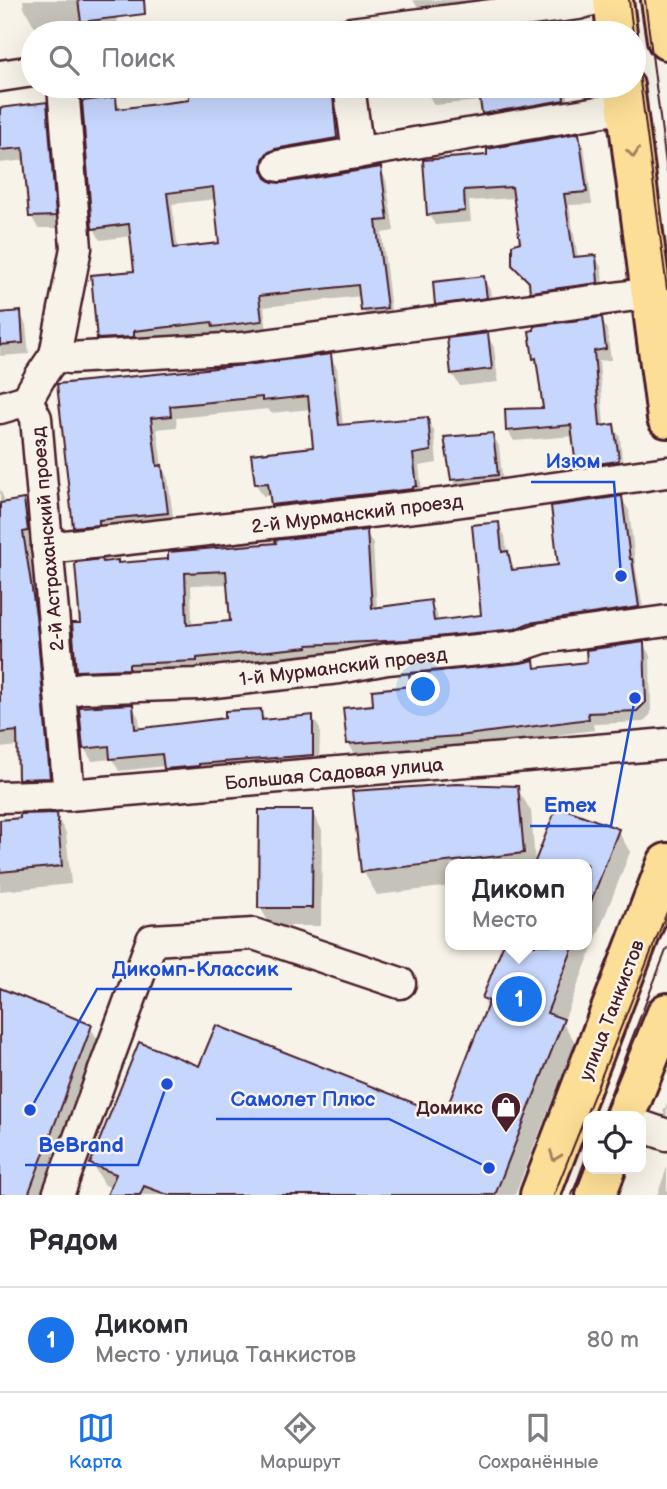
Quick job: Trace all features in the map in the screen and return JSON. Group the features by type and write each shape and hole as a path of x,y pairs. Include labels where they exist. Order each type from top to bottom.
{"main road":[{"path":"613,0 616,21"},
{"path":"662,0 667,40"},
{"path":"625,98 667,418"},
{"name":"улица Танкистов","path":"540,1195 667,863"},
{"path":"627,1111 667,1013"},
{"path":"596,1195 604,1174"}],"street":[{"path":"445,21 592,0"},
{"path":"0,76 21,73"},
{"name":"2-й Астраханский проезд","path":"64,98 76,248 55,355 40,377 13,404 36,418 69,795"},
{"path":"351,98 358,153"},
{"path":"279,166 358,153 620,98"},
{"path":"55,355 69,358 243,348 651,293"},
{"name":"2-й Мурманский проезд","path":"47,548 441,504 667,472"},
{"name":"1-й Мурманский проезд","path":"60,693 81,688 197,684 326,670 387,659 519,646 543,638 667,621"},
{"name":"Большая Садовая улица","path":"0,797 69,795 667,744"},
{"path":"58,1195 152,940 254,934 400,984"},
{"path":"646,1128 667,1135"}],"building":[{"path":"78,0 144,0 145,14 81,21"},
{"path":"116,98 117,109 189,100 333,98 337,138 275,149 263,159 262,170 272,182 282,183 381,167 388,220 376,221 387,308 361,311 358,285 259,296 262,321 213,327 212,322 134,331 134,337 97,339 91,275 134,271 129,224 92,229 82,101","holes":["213,187 219,243 174,248 167,193"]},
{"path":"480,98 564,98 564,100 482,114"},
{"path":"47,102 56,216 29,217 23,148 0,150 0,108"},
{"path":"579,133 587,192 564,194 574,257 596,255 598,283 530,292 529,282 512,265 512,245 520,242 512,187 464,190 465,211 427,215 423,160 487,155 487,149"},
{"path":"484,276 487,298 435,305 433,282"},
{"path":"21,311 23,343 0,345 0,313"},
{"path":"602,317 606,349 594,351 600,426 614,424 619,459 576,467 571,425 506,431 505,409 543,408 529,331 534,330 534,326"},
{"path":"488,333 492,369 451,374 447,338"},
{"path":"331,354 339,425 428,417 431,451 413,454 417,486 413,489 271,505 268,483 255,484 251,454 313,447 308,396 262,401 262,397 170,406 171,416 151,418 157,466 162,465 168,513 99,520 99,525 73,527 57,384"},
{"path":"493,433 498,475 451,480 444,437"},
{"path":"622,496 639,607 529,623 515,629 405,640 308,645 197,658 197,661 129,664 129,669 76,671 72,623 80,623 77,562 102,559 103,562 118,560 118,563 168,559 168,552 276,543 275,540 367,530 372,608 431,600 434,621 481,615 472,525 499,522 502,552 508,551 512,570 558,565 551,506","holes":["226,571 230,621 187,625 185,573"]},
{"path":"24,499 28,531 23,532 36,615 50,778 18,779 17,731 0,733 0,503"},
{"path":"644,642 646,702 637,711 588,713 589,719 459,736 347,744 343,708 373,705 372,690 411,686 409,674 534,660 535,668 587,662 586,650"},
{"path":"133,704 135,729 225,718 225,711 261,709 262,720 313,715 313,755 164,769 162,754 110,759 109,746 83,749 79,707"},
{"path":"456,784 518,786 524,853 445,859 445,862 361,872 352,791"},
{"path":"557,806 619,829 592,899 592,859 536,859"},
{"path":"259,810 313,810 312,908 258,908"},
{"path":"57,813 62,866 0,872 0,820 20,818 20,814"},
{"path":"501,950 572,950 547,1013 564,1019 495,1195 168,1195 144,1186 140,1195 107,1195 116,1174 90,1164 139,1042 199,1066 216,1025 444,1115 489,1001 482,998"},
{"path":"0,988 92,1025 28,1195 0,1195"}],"tram line":[{"path":"629,0 632,21"},
{"path":"645,0 667,172"},
{"path":"642,98 667,289"},
{"path":"554,1195 667,912"},
{"path":"604,1111 667,948"},
{"path":"572,1195 583,1165"}],"place":[{"name":"Изюм","path":"621,576"},
{"name":"Emex","path":"635,698"},
{"name":"Дикомп","path":"519,999"},
{"name":"BeBrand","path":"167,1084"},
{"name":"Дикомп-Классик","path":"30,1110"},
{"name":"Домикс","path":"506,1134"},
{"name":"Самолет Плюс","path":"489,1168"}]}
